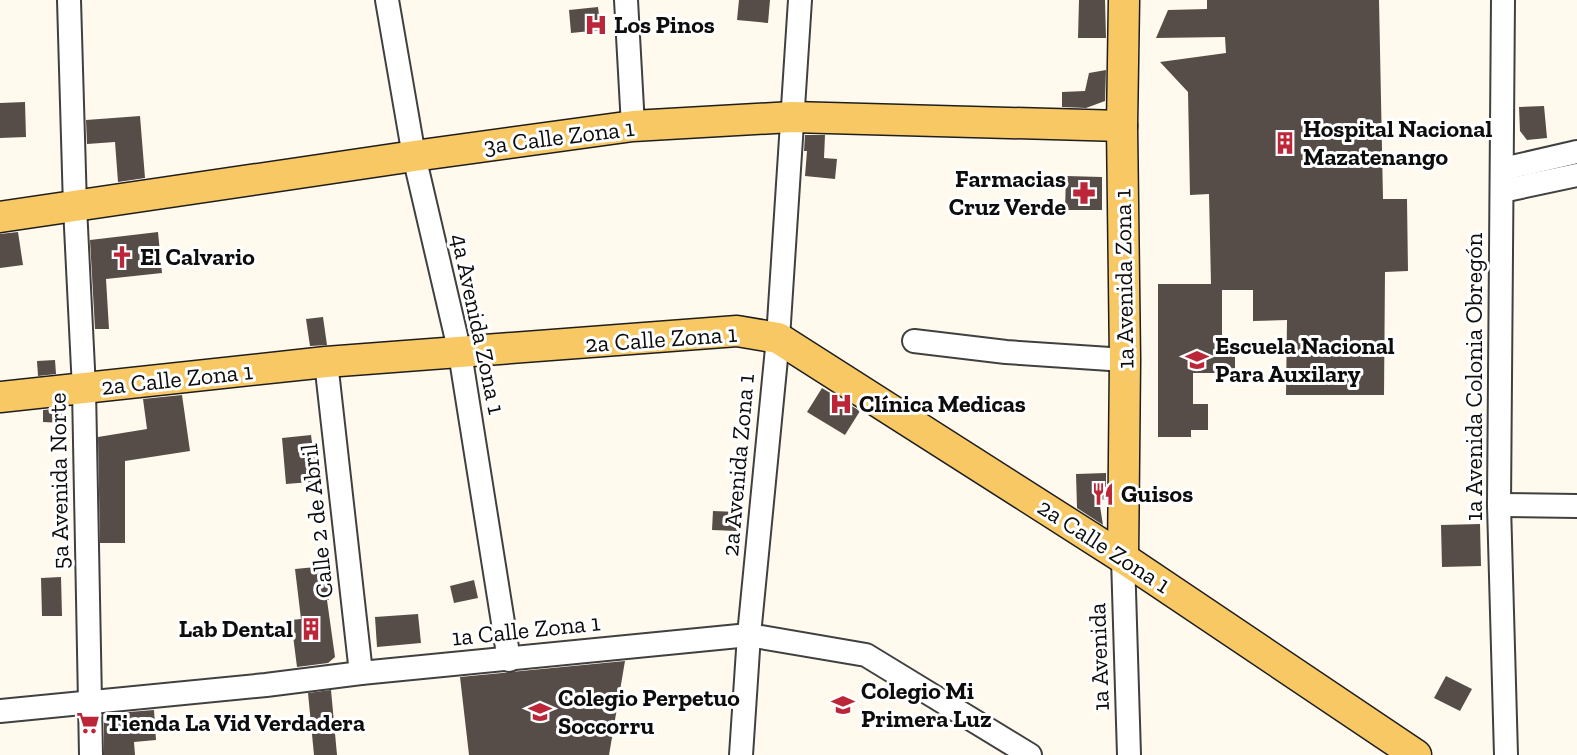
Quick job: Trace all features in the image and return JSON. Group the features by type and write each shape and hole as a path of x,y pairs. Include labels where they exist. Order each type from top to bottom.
{"main road":[{"name":"1a Avenida Zona 1","path":"1123,558 1124,0"},
{"name":"3a Calle Zona 1","path":"0,217 633,126 792,117 1122,126"},
{"name":"2a Calle Zona 1","path":"0,397 326,362 736,332 778,338 1123,558 1416,755"}],"street":[{"name":"5a Avenida Norte","path":"69,0 75,207 84,388 91,755"},
{"name":"4a Avenida Zona 1","path":"387,0 414,156 459,353 509,660"},
{"path":"626,0 633,126"},
{"name":"2a Avenida Zona 1","path":"741,755 749,634 778,338 800,0"},
{"name":"1a Avenida Colonia Obregón","path":"1503,0 1499,505 1506,755"},
{"path":"1503,180 1577,152"},
{"path":"1503,180 1577,175"},
{"path":"914,341 1006,352 1125,360"},
{"name":"Calle 2 de Abril","path":"326,362 361,673"},
{"path":"1499,505 1577,506"},
{"name":"1a Avenida","path":"1123,558 1130,755"},
{"name":"1a Calle Zona 1","path":"0,711 266,686 361,673 509,660 749,634 866,655 1030,755"}],"building":[{"path":"739,0 770,0 768,23 737,20"},
{"path":"1079,0 1105,0 1106,38 1078,38"},
{"name":"Hospital Nacional Mazatenango","path":"1207,0 1379,0 1383,199 1407,199 1408,271 1385,272 1384,395 1286,395 1287,320 1253,321 1253,290 1222,290 1222,346 1235,346 1235,373 1193,373 1193,404 1208,404 1208,430 1191,430 1191,437 1158,437 1158,284 1211,284 1209,194 1190,195 1188,92 1160,62 1226,53 1225,37 1156,38 1168,10 1207,9"},
{"path":"598,7 601,30 571,33 569,10"},
{"path":"1106,70 1105,101 1086,108 1062,107 1062,92 1085,91 1089,73"},
{"path":"25,102 26,137 0,138 0,103"},
{"path":"1544,106 1547,138 1527,140 1520,131 1519,107"},
{"path":"140,116 145,178 118,182 115,142 87,144 86,120"},
{"path":"805,135 825,135 824,158 837,159 835,179 805,176 807,151 804,151"},
{"name":"Farmacias Cruz Verde","path":"1066,176 1102,177 1102,210 1065,210"},
{"path":"18,232 23,265 0,268 0,234"},
{"name":"El Calvario","path":"158,232 162,273 106,279 109,329 95,329 90,240"},
{"path":"323,317 327,345 310,346 306,319"},
{"path":"55,360 56,374 38,376 37,361"},
{"path":"822,388 860,411 845,435 807,412"},
{"path":"182,395 190,451 125,461 125,543 100,543 98,437 147,429 143,399"},
{"path":"64,408 63,423 43,422 43,410"},
{"path":"311,435 313,450 320,450 323,481 286,484 282,438"},
{"path":"1106,473 1106,499 1099,500 1103,525 1077,508 1076,474"},
{"path":"713,511 738,512 737,531 712,530"},
{"path":"1480,524 1481,566 1442,567 1441,525"},
{"path":"326,566 329,600 327,600 335,657 328,663 297,667 291,620 301,619 295,569"},
{"path":"61,577 62,616 42,616 41,578"},
{"path":"474,580 478,598 454,603 450,586"},
{"path":"418,614 421,643 377,647 375,617"},
{"name":"Colegio Perpetuo Soccorru","path":"625,661 609,755 469,755 460,677"},
{"path":"1446,676 1472,689 1460,711 1434,698"},
{"path":"331,690 337,755 314,755 308,693"},
{"path":"154,710 156,740 134,742 135,755 104,755 104,714"}],"place":[{"name":"Los Pinos","path":"596,25"},
{"name":"Hospital Nacional Mazatenango","path":"1285,143"},
{"name":"Farmacias Cruz Verde","path":"1084,193"},
{"name":"El Calvario","path":"122,257"},
{"name":"Escuela Nacional Para Auxilary","path":"1197,360"},
{"name":"Clínica Medicas","path":"841,404"},
{"name":"Guisos","path":"1103,494"},
{"name":"Lab Dental","path":"311,629"},
{"name":"Colegio Mi Primera Luz","path":"843,705"},
{"name":"Colegio Perpetuo Soccorru","path":"540,712"},
{"name":"Tienda La Vid Verdadera","path":"88,723"}]}
